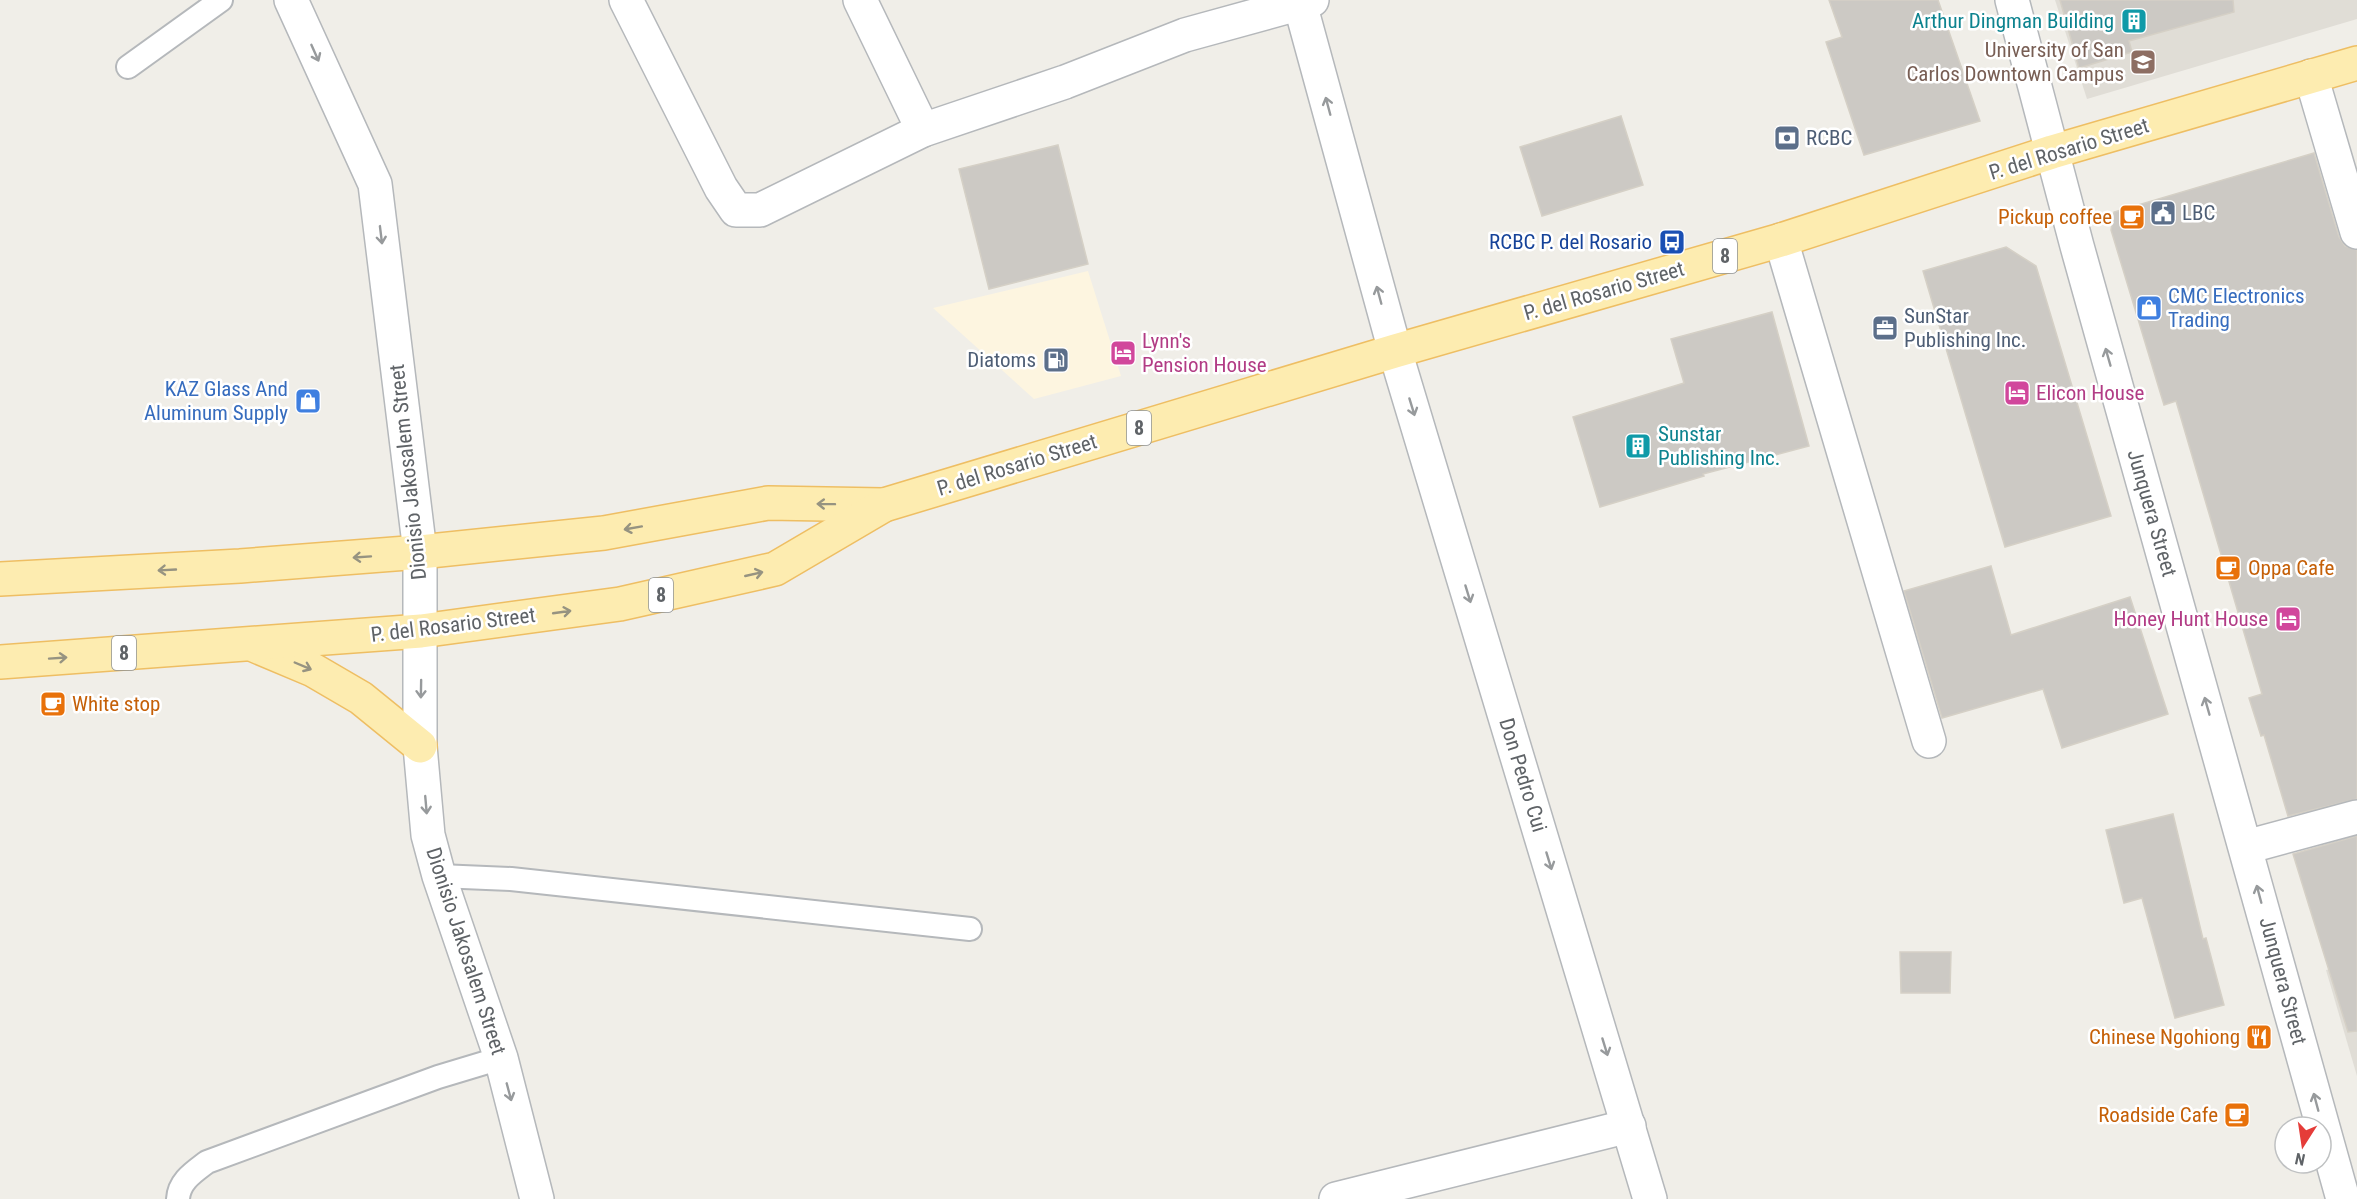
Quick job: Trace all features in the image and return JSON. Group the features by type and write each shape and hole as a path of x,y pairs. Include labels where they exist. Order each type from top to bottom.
{"main road":[{"name":"P. del Rosario Street","path":"0,662 421,631 620,604 775,569 884,505 1395,351 1781,240 2052,152 2357,63"},
{"name":"P. del Rosario Street","path":"0,579 240,566 420,552 604,533 768,503 884,505"},
{"path":"249,643 313,670 361,699 420,746"}],"street":[{"name":"Dionisio Jakosalem Street","path":"291,0 375,184 420,552 420,746 428,835 439,876 501,1058 537,1199"},
{"path":"627,0 721,188 736,210 760,210 923,130 1065,82 1185,35 1303,1"},
{"path":"860,0 923,130"},
{"name":"Junquera Street","path":"2012,0 2052,152 2343,1199"},
{"name":"Don Pedro Cui","path":"1303,1 1395,351 1650,1199"},
{"path":"2311,76 2357,232"},
{"path":"1781,240 1929,741"},
{"path":"2246,847 2357,817"},
{"path":"1336,1199 1629,1126"}],"lane":[{"path":"128,67 221,0"},
{"path":"439,876 511,879 970,929"},
{"path":"178,1199 178,1194 188,1175 207,1162 438,1077 501,1058"}],"shaded area":[{"name":"University of San Carlos Downtown Campus","path":"2055,0 2357,0 2357,19 2087,99"},
{"path":"1088,271 1121,376 1034,399 933,308"},
{"path":"2357,962 2357,1076 2326,970"}],"building":[{"path":"1829,0 1938,0 1980,121 1864,155 1826,42 1842,37"},
{"name":"Arthur Dingman Building","path":"2060,0 2233,0 2234,12 2129,41 2132,52 2079,68"},
{"path":"1621,116 1643,185 1542,216 1520,147"},
{"path":"1058,145 1088,264 989,289 959,169"},
{"path":"2314,153 2339,237 2345,246 2357,250 2357,799 2288,816 2264,735 2261,736 2249,698 2262,694 2176,401 2164,405 2111,230 2114,212"},
{"name":"Elicon House","path":"2006,247 2036,266 2111,516 2005,547 1923,271"},
{"path":"1772,312 1809,446 1703,474 1704,476 1600,507 1573,417 1684,383 1671,339"},
{"path":"1991,566 2011,635 2130,597 2168,714 2062,748 2043,689 1942,718 1904,591"},
{"path":"2173,814 2203,939 2206,938 2224,1005 2175,1018 2142,898 2124,903 2106,830"},
{"path":"2357,836 2357,1031 2348,1032 2293,854"},
{"path":"1900,952 1951,952 1950,993 1901,993"}],"place":[{"name":"Arthur Dingman Building","path":"2134,21"},
{"name":"University of San Carlos Downtown Campus","path":"2143,62"},
{"name":"RCBC","path":"1787,138"},
{"name":"LBC","path":"2163,213"},
{"name":"Pickup coffee","path":"2132,217"},
{"name":"RCBC P. del Rosario","path":"1672,242"},
{"name":"CMC Electronics Trading","path":"2149,308"},
{"name":"SunStar Publishing Inc.","path":"1885,328"},
{"name":"Lynn's Pension House","path":"1123,353"},
{"name":"Diatoms","path":"1056,360"},
{"name":"Elicon House","path":"2017,393"},
{"name":"KAZ Glass And Aluminum Supply","path":"308,401"},
{"name":"Sunstar Publishing Inc.","path":"1638,446"},
{"name":"Oppa Cafe","path":"2228,568"},
{"name":"Honey Hunt House","path":"2288,619"},
{"name":"White stop","path":"53,704"},
{"name":"Chinese Ngohiong","path":"2259,1037"},
{"name":"Roadside Cafe","path":"2237,1115"}]}
